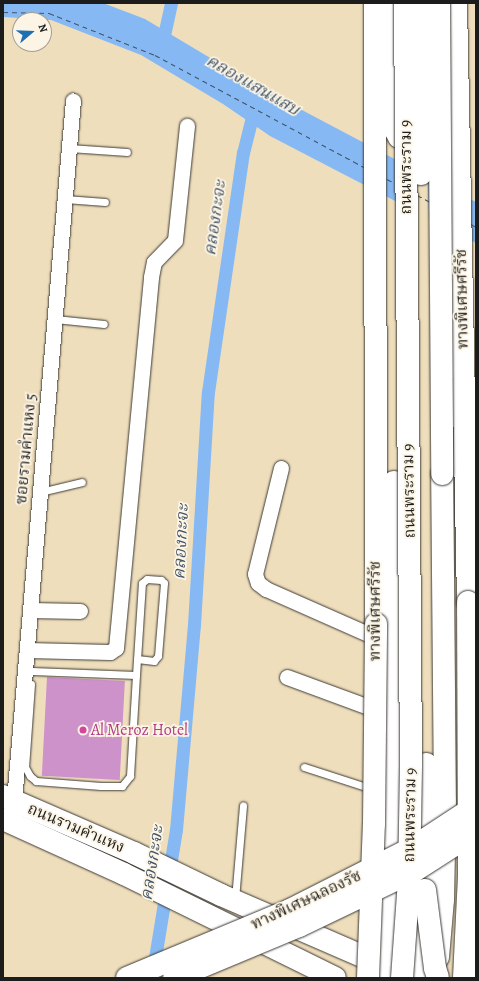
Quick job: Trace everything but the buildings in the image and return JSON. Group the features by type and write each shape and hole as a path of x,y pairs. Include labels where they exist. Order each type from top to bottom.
{"main road":[{"name":"ทางพิเศษศรีรัช","path":"368,978 372,904 375,747 375,3"},
{"path":"386,3 387,116 399,137 414,142 434,140 448,132 454,119 455,3"},
{"name":"ถนนพระราม 9","path":"393,975 386,793 394,716 395,3"},
{"name":"ถนนพระราม 9","path":"393,975 409,881 411,764 405,3"},
{"name":"ถนนพระราม 9","path":"422,3 421,291 426,756 434,895"},
{"name":"ถนนพระราม 9","path":"419,978 434,895 444,698 439,3"},
{"name":"ทางพิเศษศรีรัช","path":"455,3 470,737 469,876 464,978"},
{"name":"ถนนรามคำแหง","path":"7,805 134,853 228,898 335,944 393,975 411,978"},
{"name":"ถนนรามคำแหง","path":"7,805 124,874 329,976"},
{"name":"ทางพิเศษฉลองรัช","path":"127,978 290,910 412,848 476,806"},
{"name":"ทางพิเศษฉลองรัช","path":"174,978 299,926 400,877 476,831"},
{"path":"434,895 435,968 438,978"},
{"path":"434,895 460,965 468,978"},
{"path":"335,944 355,944 363,941 390,919"}],"street":[{"name":"ซอยรามคำแหง 5","path":"7,805 29,671 27,650 30,610 73,100"},
{"path":"27,650 110,652 116,648 151,278 154,262 174,240 187,126"},
{"path":"281,468 255,574 258,583 266,590 394,645"},
{"path":"30,610 80,612"},
{"path":"444,636 476,627"},
{"path":"287,677 394,716"},
{"path":"444,698 476,713"}],"lane":[{"path":"69,148 127,152"},
{"path":"65,199 105,202"},
{"path":"55,319 104,324"},
{"path":"40,492 82,482"},
{"path":"136,675 29,671 25,767 27,773 36,781 101,786 122,786 130,776 136,675 137,659 142,583 147,579 161,580 164,584 158,656 154,661 137,659"},
{"path":"304,767 386,793"},
{"path":"228,898 243,805"}],"water":[{"name":"คลองแสนแสบ","path":"3,3 103,3 145,19 264,90 476,202 476,243 270,136 223,104 141,55 52,20 52,12 12,12 12,18 3,17"}],"pier":[{"path":"398,159 428,175 429,221 399,205"}],"waterway":[{"path":"161,49 171,3"},
{"name":"คลองกะจะ","path":"153,970 176,830 194,625 208,392 243,153 254,109"}],"ferry route":[{"path":"3,12 49,13 155,55 364,167"},
{"path":"387,179 396,184"},
{"path":"417,195 430,202"},
{"path":"471,224 476,227"}],"place":[{"name":"Al Meroz Hotel","path":"83,730"}]}
